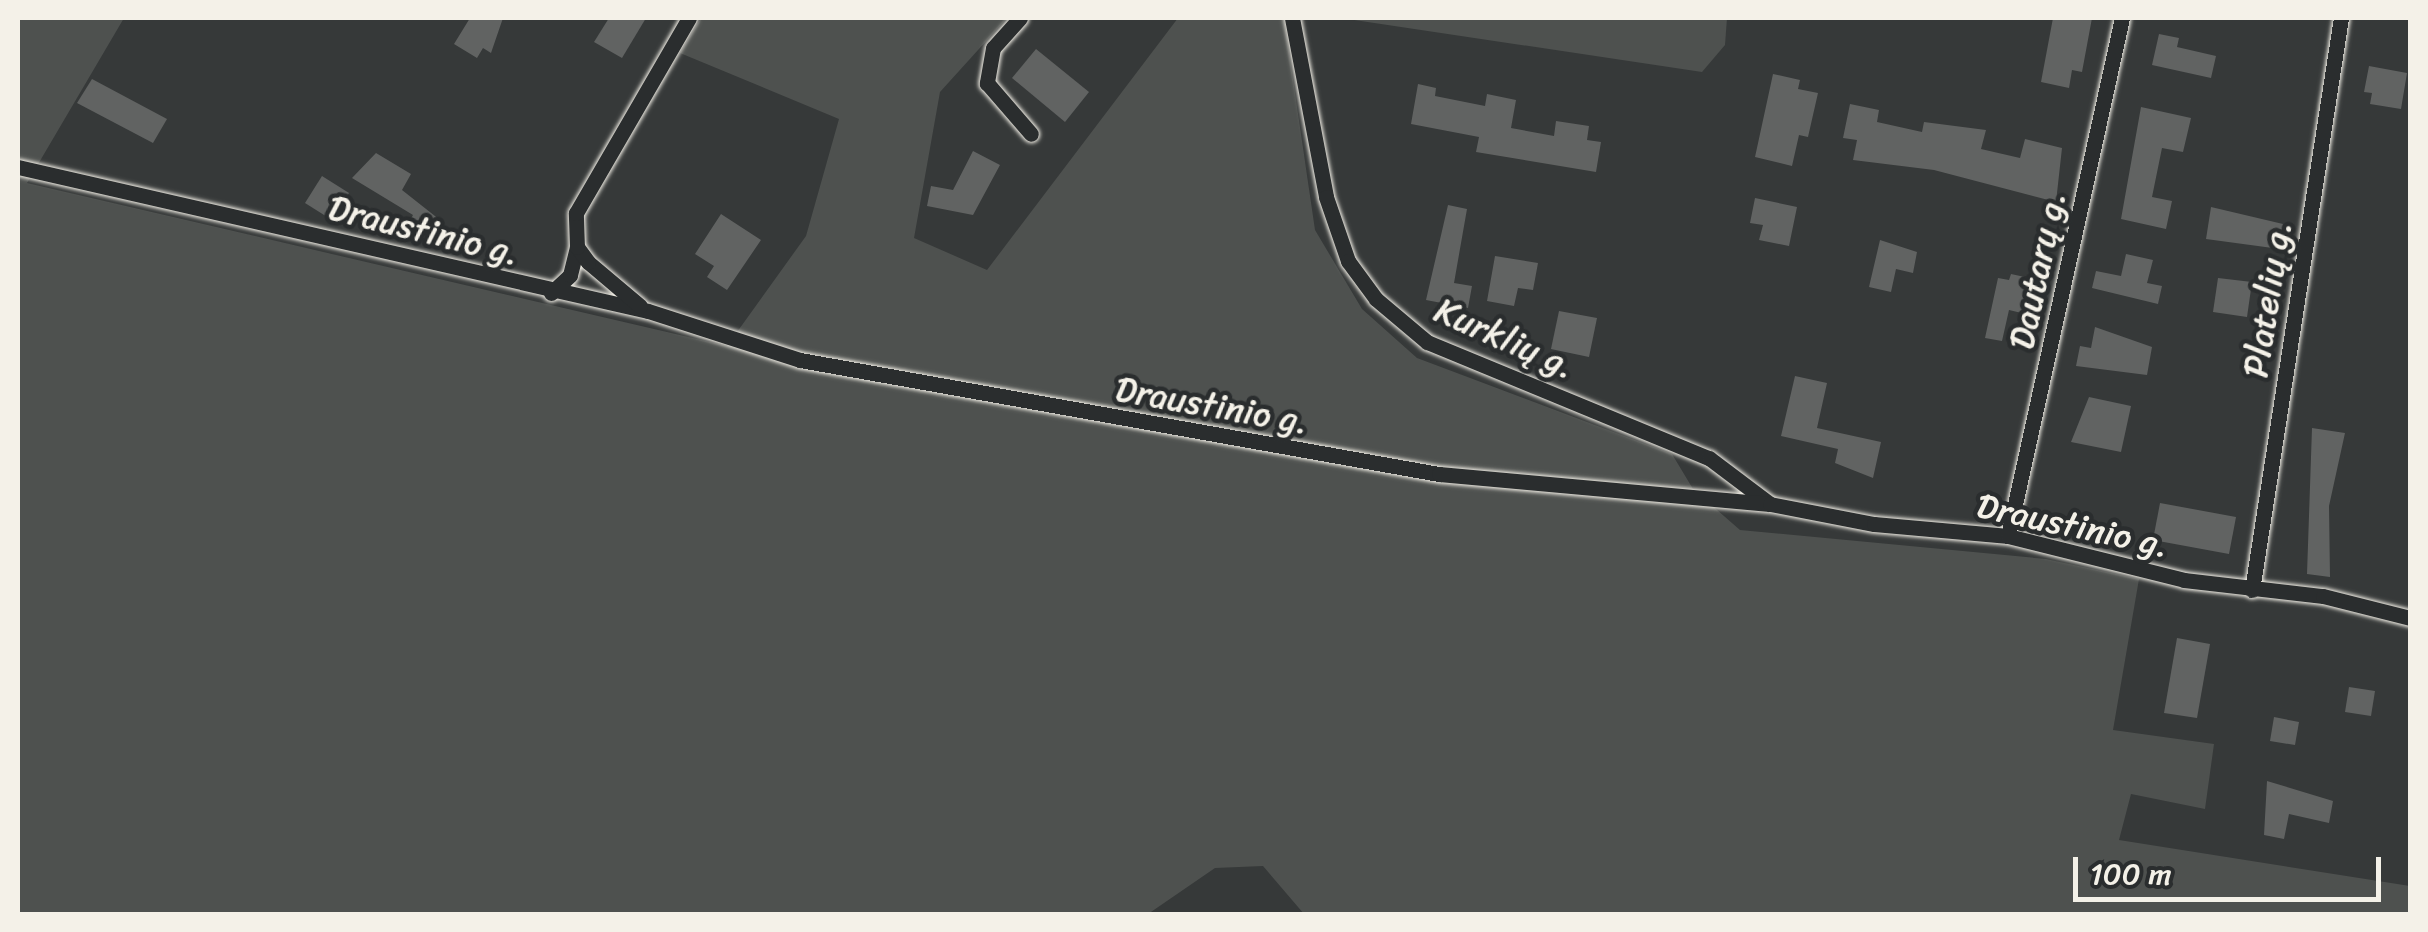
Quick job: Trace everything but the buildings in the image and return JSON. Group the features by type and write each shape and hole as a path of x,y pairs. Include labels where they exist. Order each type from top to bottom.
{"street":[{"path":"551,292 570,275 577,246 576,213 689,18"},
{"path":"1020,18 994,48 986,83 1031,134"},
{"name":"Kurklių g.","path":"1292,18 1326,197 1348,261 1376,299 1427,342 1709,458 1770,504"},
{"name":"Dautarų g.","path":"2008,536 2122,18"},
{"name":"Platelių g.","path":"2252,590 2340,18"},
{"name":"Draustinio g.","path":"18,167 551,292 648,311 800,360 1439,474 1770,504 1874,524 2008,536 2252,590 2323,596 2410,618"},
{"path":"577,246 611,287 648,311"}],"shaded area":[{"path":"18,18 124,18 27,183 727,346 806,236 839,119 680,53 701,18 1007,18 940,92 914,238 987,270 1178,18 1284,18 1315,230 1362,309 1417,358 1672,454 1693,489 1740,530 2046,559 2139,579 2113,730 2214,744 2205,809 2131,794 2119,840 2410,886 2410,914 1304,914 1263,866 1215,868 1148,914 18,914"},
{"path":"1341,18 1727,18 1725,45 1702,72"}]}
